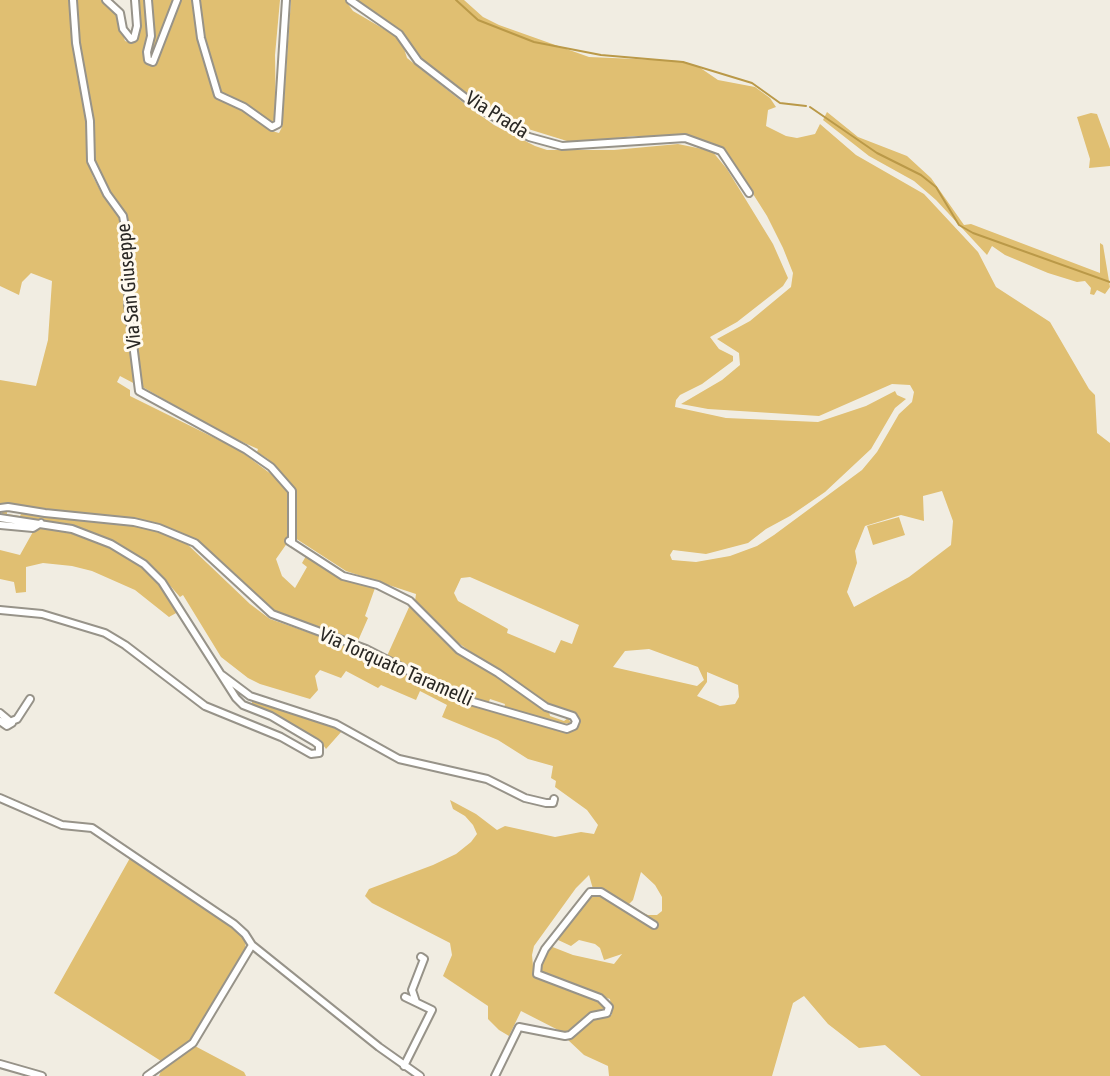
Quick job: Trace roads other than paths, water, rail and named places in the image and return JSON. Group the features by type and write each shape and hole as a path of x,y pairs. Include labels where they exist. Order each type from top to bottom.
{"street":[{"name":"Via San Giuseppe","path":"73,0 76,43 90,121 91,161 107,194 123,216 127,237 128,304 139,391"},
{"path":"106,0 120,13 123,29 131,39 137,26 135,0"},
{"path":"148,0 151,36 147,52 148,60 153,62 177,0"},
{"path":"196,0 201,38 218,95 244,107 272,127 278,124 286,0"},
{"name":"Via Prada","path":"350,0 399,34 418,61 480,109 529,137 562,146 685,138 721,151 749,193"},
{"name":"Via Torquato Taramelli","path":"0,508 134,522 159,528 195,543 272,614 366,649 463,699 567,729 574,726 576,721 573,716 546,707 459,650 410,601 378,585 343,576 291,542 292,491 271,467 245,449 139,391"},
{"path":"0,518 72,529 111,544 144,564 162,582 243,705 271,716 315,742 319,745 319,753 311,754 281,737 205,706 105,633 42,614 0,610"},
{"path":"0,525 33,528 41,523"},
{"path":"220,674 250,696 336,724 399,759 487,779 525,798 546,803 553,803 554,799"},
{"path":"243,705 250,696"},
{"path":"0,721 7,726 17,719 30,699"},
{"path":"0,713 12,721"},
{"path":"0,798 62,825 92,828 234,924 252,945 420,1076"},
{"path":"495,1076 519,1027 565,1036 592,1016 607,1013 609,1007 600,998 537,974 545,949 590,892 601,892 654,925"},
{"path":"147,1076 193,1043 252,945"},
{"path":"416,1002 413,985 424,959"},
{"path":"404,1066 432,1010 405,997"},
{"path":"0,1064 42,1076"}],"waterway":[{"path":"456,0 478,20 534,42 601,55 683,62 752,83 780,103 806,106"},
{"path":"810,107 877,153 921,175 936,187 959,225 973,233 1110,282"}]}
